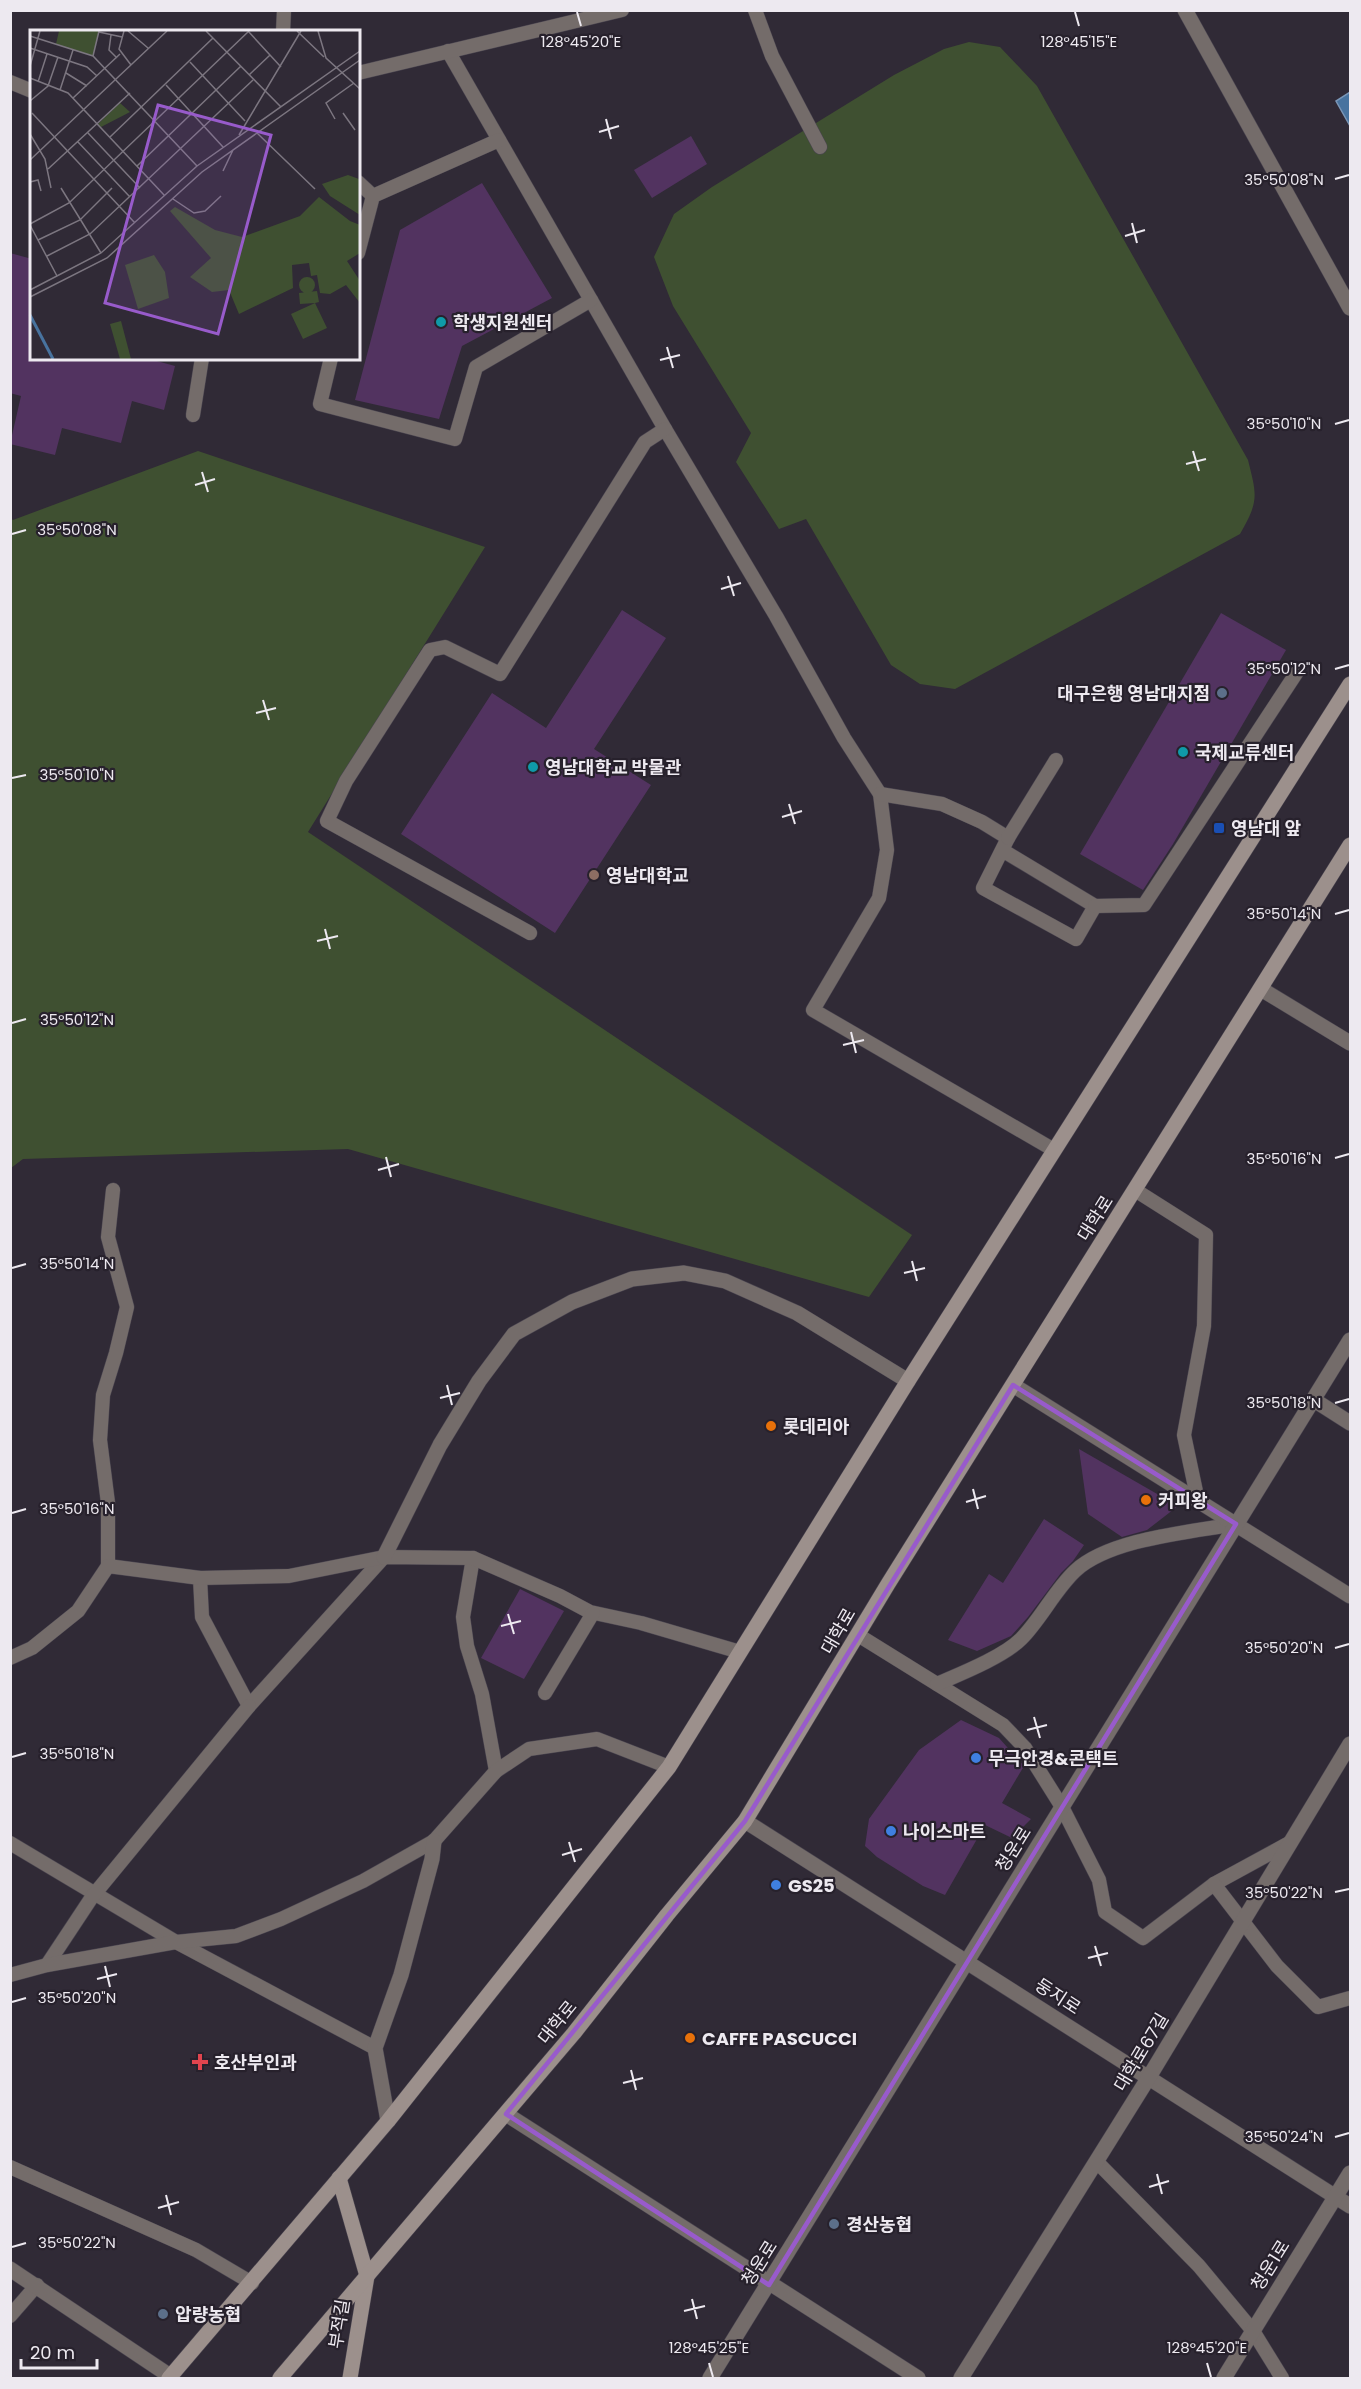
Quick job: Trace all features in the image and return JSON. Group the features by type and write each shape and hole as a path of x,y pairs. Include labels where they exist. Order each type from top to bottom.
{"main road":[{"path":"170,2377 388,2121 669,1767 717,1693 908,1381 1350,684"},
{"name":"대학로","path":"280,2379 574,2033 745,1821 858,1635 1350,845"},
{"path":"339,2178 367,2276"},
{"name":"부적길","path":"350,2379 367,2276"}],"street":[{"path":"1185,10 1350,308"},
{"path":"1261,989 1350,1043"},
{"path":"384,1557 440,1445 479,1382 514,1334 572,1302 632,1279 684,1273 725,1281 797,1313 908,1381"},
{"name":"청운로","path":"710,2379 1350,1340"},
{"path":"1013,1385 1350,1596"},
{"path":"1314,1400 1350,1423"},
{"name":"대학로67길","path":"962,2379 1149,2077 1350,1744"},
{"name":"둥지로","path":"745,1821 1350,2206"},
{"path":"388,2121 375,2048 401,1975 432,1859 434,1841"},
{"path":"506,2114 918,2379"},
{"name":"청운1로","path":"1224,2379 1350,2173"},
{"path":"10,2269 37,2285 170,2377"}],"lane":[{"path":"283,30 284,10"},
{"path":"360,73 622,10"},
{"path":"754,10 772,56 820,147"},
{"path":"448,51 665,429 776,616 844,738 880,794 887,850 879,898 813,1010 1054,1150"},
{"path":"10,82 30,90"},
{"path":"374,196 499,140"},
{"path":"360,184 374,196"},
{"path":"360,246 374,196"},
{"path":"331,360 320,404 455,439 476,367 591,300"},
{"path":"193,415 202,360"},
{"path":"530,933 327,821 346,781 430,650 445,648 500,674 645,442 665,429"},
{"path":"880,794 942,804 982,822 1005,844 1095,906 1144,905 1297,672"},
{"path":"1056,759 1005,844 983,888 1076,939 1095,906"},
{"path":"10,1658 32,1648 78,1611 108,1566 108,1503 100,1440 103,1395 127,1307 108,1237 113,1190"},
{"path":"1136,1190 1206,1235 1204,1326 1184,1435 1198,1501"},
{"path":"936,1684 979,1666 1020,1641 1076,1571 1105,1552 1164,1536 1236,1524"},
{"path":"108,1566 200,1578 289,1576 384,1557 473,1558 593,1613 641,1623 740,1652"},
{"path":"47,1965 95,1893 249,1706 384,1557"},
{"path":"473,1558 463,1617 467,1646 482,1694 496,1771"},
{"path":"200,1578 202,1617 249,1706"},
{"path":"545,1693 593,1613"},
{"path":"858,1635 1003,1725 1025,1748 1062,1807 1099,1880 1105,1912 1143,1938 1214,1884 1291,1842"},
{"path":"10,1975 47,1965 176,1942 236,1936 281,1919 363,1881 434,1841 496,1771 529,1749 597,1739 669,1767"},
{"path":"10,1843 176,1942 375,2048"},
{"path":"1214,1884 1277,1966 1318,2007 1350,1998"},
{"path":"1097,2162 1199,2266 1253,2331 1282,2379"},
{"path":"10,2166 196,2250 252,2283"},
{"path":"10,2316 37,2285"}],"highlighted area":[{"path":"1013,1385 1236,1524 769,2285 506,2114 745,1821"}],"green space":[{"path":"969,42 1000,47 1037,86 1248,460 1254,498 1251,514 1240,534 955,689 920,684 891,665 806,519 779,529 736,462 751,433 673,306 654,257 674,214 712,187 894,75 944,49"},
{"path":"198,451 485,547 308,832 912,1235 869,1297 348,1149 23,1159 11,1168 10,518 13,520"}],"water":[{"path":"1350,92 1350,126 1336,101"}],"building":[{"path":"691,136 707,164 652,198 634,170"},
{"name":"학생지원센터","path":"482,183 552,298 462,346 439,419 355,400 400,230"},
{"path":"10,253 30,258 30,360 153,360 175,366 164,410 132,401 121,443 62,428 55,455 10,444 21,396 10,393"},
{"name":"영남대학교 박물관","path":"622,610 666,638 594,749 651,785 555,933 401,834 492,693 546,728"},
{"name":"국제교류센터","path":"1221,613 1286,650 1173,844 1143,890 1080,854"},
{"path":"1079,1449 1178,1506 1147,1530 1122,1537 1088,1514"},
{"path":"1044,1519 1084,1545 1073,1561 1011,1636 977,1651 948,1640 989,1574 1003,1583"},
{"path":"520,1589 564,1611 524,1679 481,1658"},
{"path":"961,1720 999,1738 1024,1766 1002,1803 1031,1819 1012,1838 985,1825 945,1895 923,1886 877,1857 865,1846 869,1819 919,1750"}],"place":[{"name":"학생지원센터","path":"441,322"},
{"name":"대구은행 영남대지점","path":"1222,693"},
{"name":"국제교류센터","path":"1183,752"},
{"name":"영남대학교 박물관","path":"533,767"},
{"name":"영남대 앞","path":"1219,828"},
{"name":"영남대학교","path":"594,875"},
{"name":"롯데리아","path":"771,1426"},
{"name":"커피왕","path":"1146,1500"},
{"name":"무극안경&콘택트","path":"976,1758"},
{"name":"나이스마트","path":"891,1831"},
{"name":"GS25","path":"776,1885"},
{"name":"CAFFE PASCUCCI","path":"690,2038"},
{"name":"호산부인과","path":"200,2062"},
{"name":"경산농협","path":"834,2224"},
{"name":"압량농협","path":"163,2314"}]}
